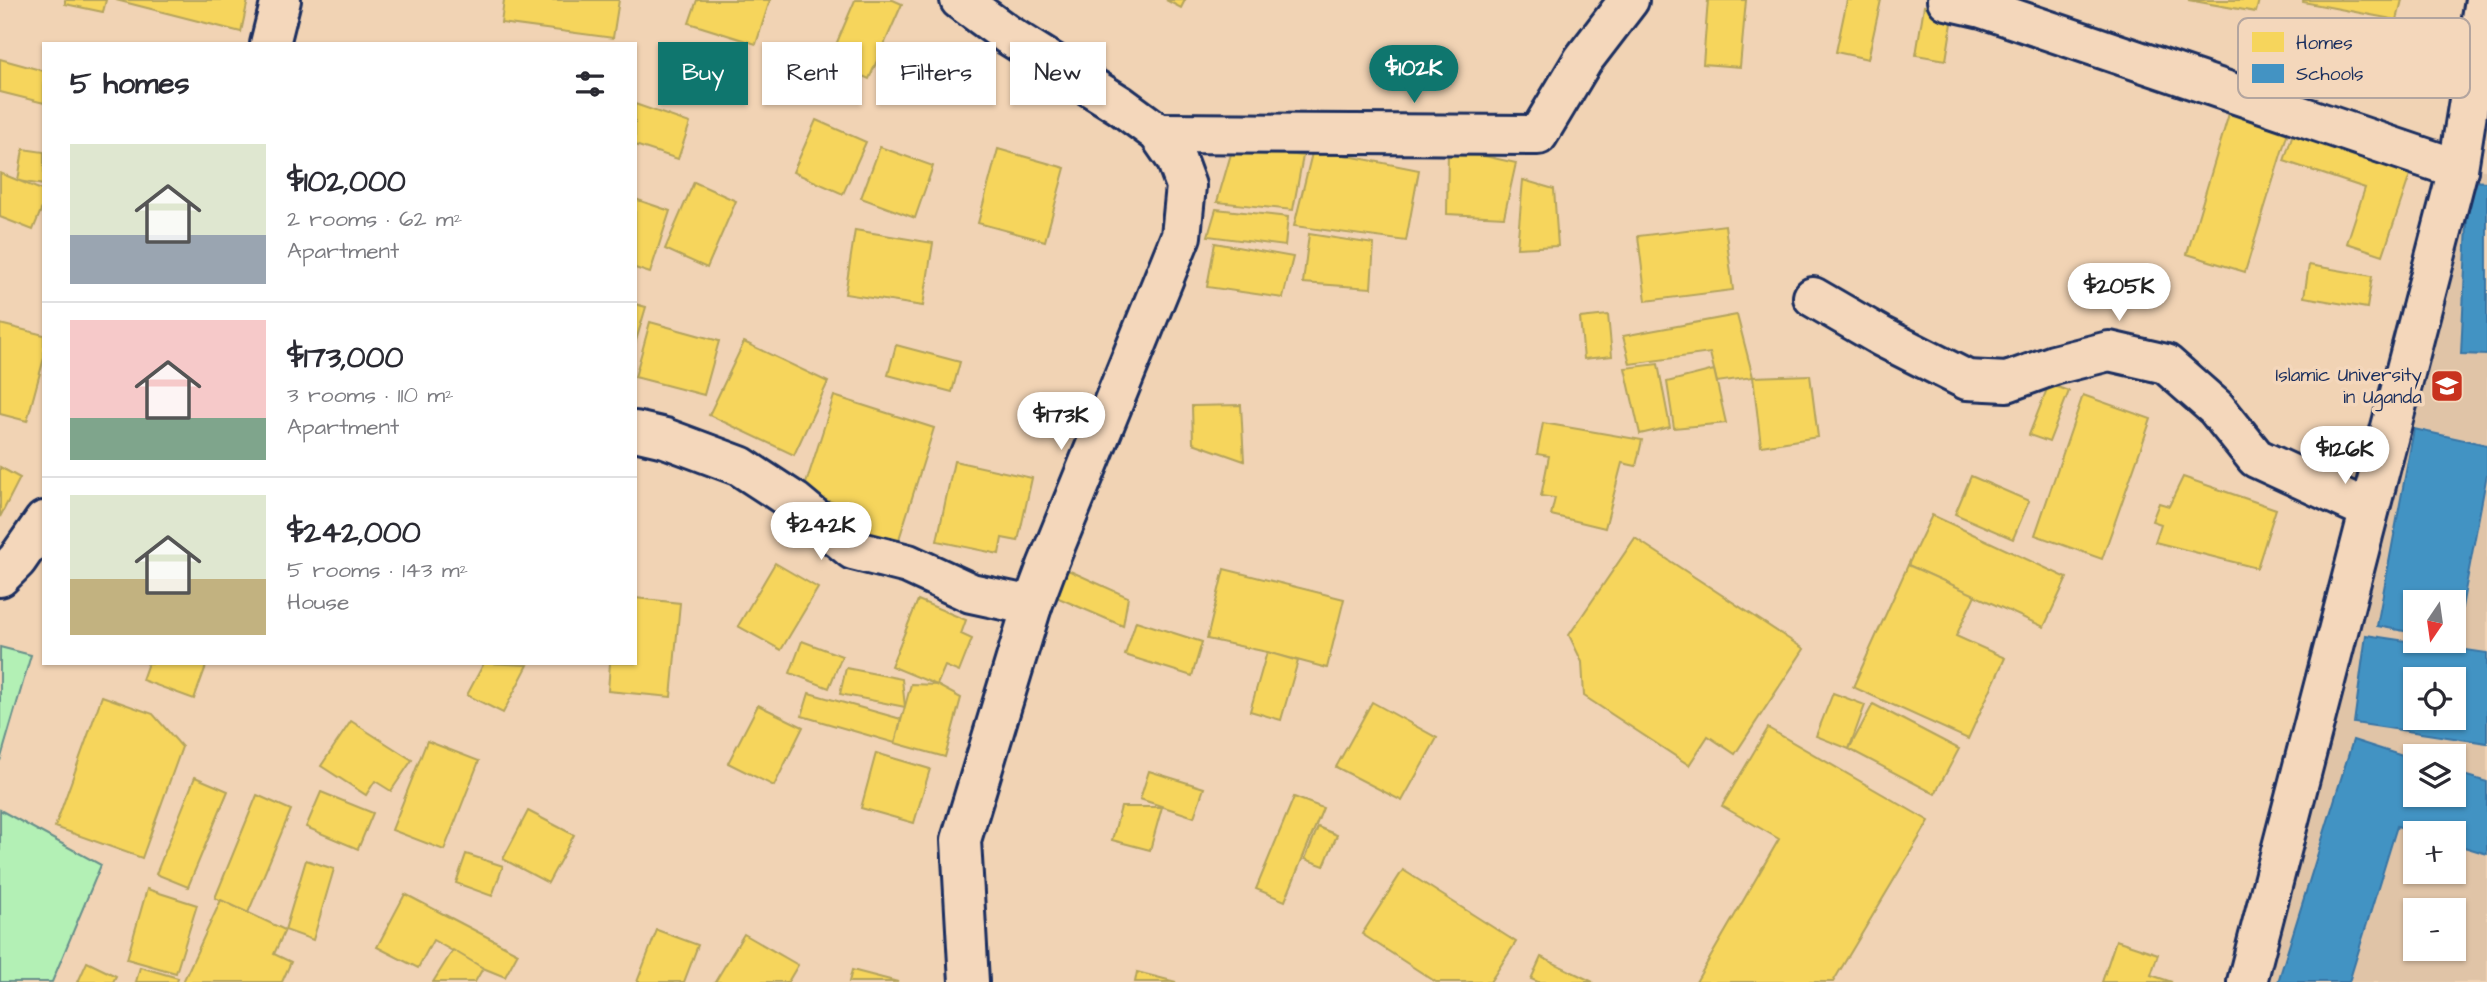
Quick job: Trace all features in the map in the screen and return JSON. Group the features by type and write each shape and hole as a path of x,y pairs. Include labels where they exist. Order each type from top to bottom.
{"street":[{"path":"270,42 281,0"},
{"path":"960,0 1008,35 1119,105 1158,133 1176,159 1186,186 1181,236 1032,606 961,840 969,982"},
{"path":"1158,133 1538,135 1583,60 1629,0"},
{"path":"1947,0 1982,8 2238,95"},
{"path":"2470,94 2485,0"},
{"path":"2248,98 2458,169"},
{"path":"2247,982 2458,169 2469,98"},
{"path":"1813,297 1882,337 1967,380 2007,382 2054,365 2109,351 2166,364 2216,408 2256,458 2369,510"},
{"path":"637,431 664,438 740,466 795,502 853,550 908,564 971,593 1032,606"},
{"path":"0,577 17,560 42,524"}],"shaded area":[{"name":"Islamic University in Uganda","path":"2458,169 2487,170 2487,982 2263,982 2281,931"}],"green space":[{"path":"0,647 31,655 0,761"},
{"path":"0,810 101,865 52,982 0,982"}],"building: Homes":[{"path":"65,0 106,0 103,12 65,4"},
{"path":"116,0 248,0 241,32"},
{"path":"504,0 619,0 613,38 501,23"},
{"path":"697,0 770,0 756,44 689,23"},
{"path":"855,0 893,0 902,4 885,42 876,42 876,63 869,79 862,76 862,42 837,42"},
{"path":"1166,0 1185,0 1181,8"},
{"path":"1708,0 1746,0 1740,67 1703,64"},
{"path":"1847,0 1881,0 1868,59 1836,52"},
{"path":"2188,0 2259,0 2256,12"},
{"path":"2303,0 2402,0 2398,18"},
{"path":"1924,6 1954,11 1946,60 1916,55"},
{"path":"0,59 42,70 42,102 0,92"},
{"path":"637,105 690,123 678,159 637,146"},
{"path":"2231,107 2290,125 2245,272 2187,254"},
{"path":"816,120 866,142 843,194 793,172"},
{"path":"2295,127 2413,166 2383,255 2347,243 2365,188 2284,161"},
{"path":"880,147 933,166 915,218 861,198"},
{"path":"1233,147 1303,156 1293,210 1217,202"},
{"path":"1448,148 1516,163 1504,217 1447,214"},
{"path":"23,149 42,152 42,185 18,181"},
{"path":"998,149 1065,168 1045,241 978,223"},
{"path":"1313,149 1419,170 1406,241 1294,226"},
{"path":"0,173 42,190 42,208 33,230 0,217"},
{"path":"1523,180 1554,189 1558,246 1517,248"},
{"path":"694,182 736,201 707,268 665,249"},
{"path":"637,200 670,211 650,273 637,269"},
{"path":"1216,209 1288,217 1285,246 1208,236"},
{"path":"1725,225 1733,290 1646,301 1638,236"},
{"path":"855,230 933,243 923,306 845,294"},
{"path":"1309,234 1374,244 1371,288 1303,283"},
{"path":"1215,243 1293,257 1283,298 1207,287"},
{"path":"2309,265 2372,276 2367,308 2304,297"},
{"path":"637,305 646,307 637,337"},
{"path":"1608,315 1612,356 1584,359 1580,318"},
{"path":"1737,315 1753,377 1717,382 1710,353 1630,364 1623,336"},
{"path":"650,322 719,341 704,395 637,378"},
{"path":"0,324 42,334 42,365 27,421 0,414"},
{"path":"744,342 828,382 794,455 709,415"},
{"path":"896,345 960,362 952,392 888,375"},
{"path":"1658,364 1670,427 1640,434 1625,368"},
{"path":"1714,370 1726,423 1674,428 1667,382"},
{"path":"1810,375 1818,437 1761,446 1753,377"},
{"path":"2049,384 2069,391 2049,442 2029,435"},
{"path":"2083,395 2151,419 2102,559 2035,535"},
{"path":"834,396 934,428 895,552 855,540 864,512 803,493"},
{"path":"1241,405 1244,461 1193,443 1192,406"},
{"path":"1543,423 1642,440 1636,466 1622,463 1605,528 1551,515 1555,498 1541,496 1549,456 1537,454"},
{"path":"954,461 1032,478 1018,541 1002,538 999,554 937,541"},
{"path":"0,467 20,478 0,517"},
{"path":"1971,476 2029,501 2013,539 1955,514"},
{"path":"2183,477 2276,509 2257,568 2155,542 2161,524 2152,521 2159,503 2169,506"},
{"path":"1932,515 2067,578 2044,627 1908,565"},
{"path":"1635,538 1804,649 1735,754 1708,736 1689,765 1584,696 1582,662 1569,635"},
{"path":"775,563 818,588 781,650 738,626"},
{"path":"1908,565 1975,595 1956,636 2005,658 1968,739 1853,687"},
{"path":"1059,566 1128,597 1123,626 1047,593"},
{"path":"1224,569 1344,599 1327,668 1207,639"},
{"path":"637,598 680,603 671,697 608,691 610,665 637,665"},
{"path":"918,600 966,620 961,634 972,639 959,672 945,666 937,685 891,666"},
{"path":"1136,621 1202,642 1192,676 1125,655"},
{"path":"802,641 842,656 829,688 790,673"},
{"path":"1267,652 1298,661 1281,720 1250,711"},
{"path":"147,665 206,666 194,699 142,680"},
{"path":"483,665 528,665 503,713 467,695"},
{"path":"846,668 902,679 905,707 840,694"},
{"path":"911,684 937,685 961,698 945,757 895,743"},
{"path":"809,693 901,719 895,743 802,716"},
{"path":"1833,693 1865,705 1849,749 1816,736"},
{"path":"102,696 153,714 182,747 142,858 55,827"},
{"path":"1372,702 1437,738 1402,801 1336,767"},
{"path":"1873,704 1959,749 1935,794 1849,749"},
{"path":"758,705 803,727 774,786 728,763"},
{"path":"351,721 412,760 391,791 375,781 366,795 321,766"},
{"path":"1768,728 1929,821 1833,982 1696,982 1779,839 1722,806"},
{"path":"427,741 479,761 444,850 392,830"},
{"path":"876,753 930,769 914,823 861,808"},
{"path":"1149,771 1204,788 1194,817 1140,799"},
{"path":"195,777 228,791 188,887 156,874"},
{"path":"321,792 373,813 358,849 306,827"},
{"path":"257,795 291,810 248,913 215,898"},
{"path":"1294,797 1323,808 1285,901 1256,889"},
{"path":"1121,807 1162,807 1150,850 1112,840"},
{"path":"528,811 574,835 548,883 503,859"},
{"path":"1318,827 1337,835 1324,866 1305,859"},
{"path":"466,854 503,866 492,896 456,883"},
{"path":"306,860 334,869 313,940 285,930"},
{"path":"1403,870 1516,942 1490,982 1436,982 1362,934"},
{"path":"147,889 197,905 176,973 127,959"},
{"path":"405,894 518,953 505,977 433,940 418,968 377,947"},
{"path":"221,900 285,930 274,954 291,962 282,982 183,982"},
{"path":"657,930 698,945 684,982 637,982"},
{"path":"744,934 798,965 788,982 715,982"},
{"path":"2116,940 2158,954 2151,975 2172,982 2102,982"},
{"path":"453,950 483,968 475,982 433,982"},
{"path":"1541,957 1593,982 1538,982 1531,979"},
{"path":"87,962 116,976 113,982 78,982"},
{"path":"140,967 178,978 177,982 136,982"},
{"path":"852,970 898,982 849,982"},
{"path":"1137,972 1176,982 1135,982"}],"building: Schools":[{"path":"2469,181 2487,182 2487,355 2461,354"},
{"path":"2414,429 2487,445 2487,474 2465,590 2403,590 2403,631 2377,626"},
{"path":"2366,635 2403,641 2403,653 2466,653 2466,650 2487,653 2487,743 2354,723"},
{"path":"2353,740 2403,756 2403,807 2466,807 2466,776 2487,782 2487,854 2466,848 2466,821 2403,821 2403,828 2397,826 2349,982 2278,982"}],"place":[{"name":"Islamic University in Uganda","path":"2447,386"}]}
